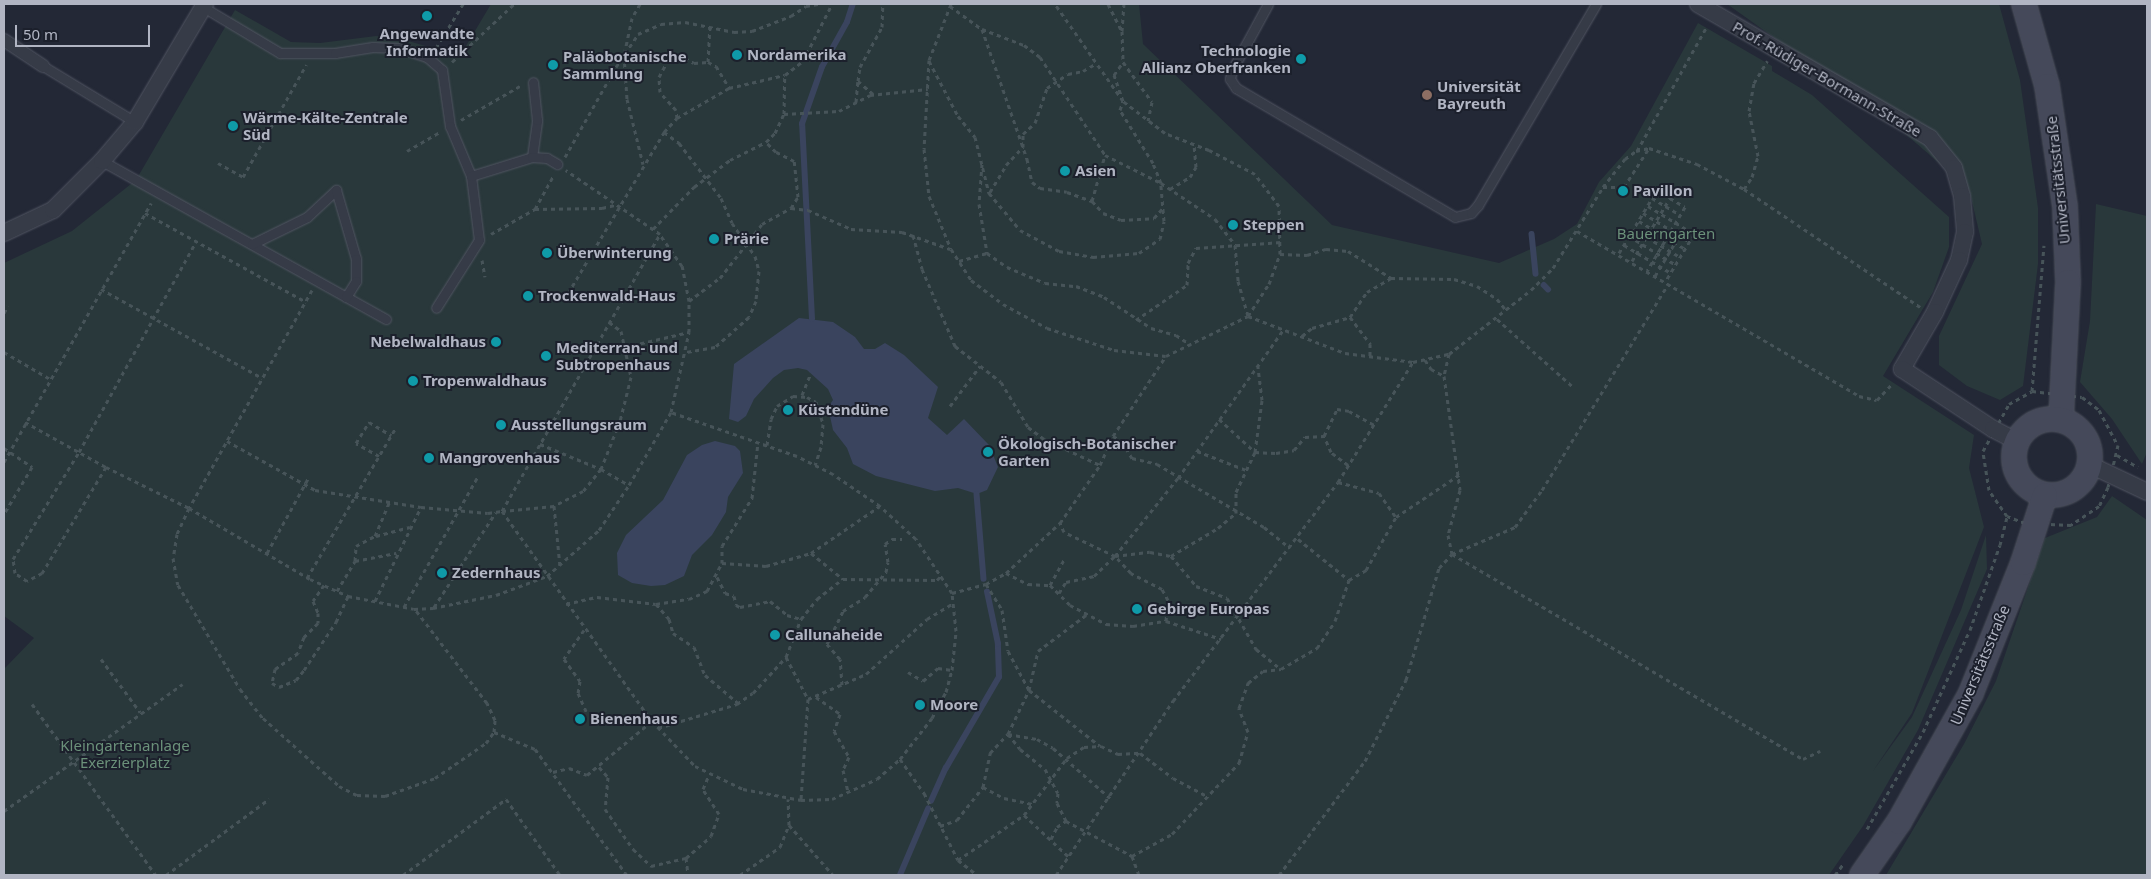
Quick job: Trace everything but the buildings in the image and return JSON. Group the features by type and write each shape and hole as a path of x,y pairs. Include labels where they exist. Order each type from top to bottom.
{"main road":[{"name":"Universitätsstraße","path":"2024,4 2047,86 2065,207 2068,282 2061,420"},
{"path":"2061,420 2072,424 2084,436 2090,453 2090,465 2086,476 2069,492 2045,495 2034,492 2018,475 2014,464 2017,441 2036,423 2061,420"},
{"name":"Universitätsstraße","path":"1854,868 1904,814 1971,693 2023,563 2045,495"}],"street":[{"name":"Prof.-Rüdiger-Bormann-Straße","path":"1698,4 1930,138 1954,168 1962,196 1964,232 1958,260 1935,312 1902,368 1993,429 2017,441"},
{"path":"4,233 53,210 102,161 135,122 202,5"},
{"path":"4,40 43,66"},
{"path":"2090,465 2147,492"}],"lane":[{"path":"1268,4 1232,70 1230,79 1236,88 1455,217 1471,213 1478,205 1596,4"},
{"path":"202,5 280,53 312,53 374,47 399,48 426,57 442,70 450,126 471,176 479,240 436,308"},
{"path":"43,66 135,122"},
{"path":"532,157 537,120 533,82"},
{"path":"471,176 532,157 547,158 559,165"},
{"path":"102,161 386,319"},
{"path":"252,244 306,216 336,190 356,260 356,281 346,297"}],"path":[{"path":"426,57 439,45 463,4"},
{"path":"442,70 466,52 514,4"},
{"path":"640,4 632,18 624,55 627,99 643,164"},
{"path":"535,209 559,165 638,34 661,24 685,22 710,28 752,31 792,16 806,6 818,4"},
{"path":"564,300 617,206 664,132 677,118 729,88 784,75 807,55 832,4"},
{"path":"856,102 860,67 882,27 883,4"},
{"path":"1055,4 1095,64 1123,101 1148,122 1165,133 1194,144 1255,174 1279,206 1282,242 1280,254 1269,284 1248,316 1166,356 1114,350 1047,328 1003,304 971,280 951,250 929,196 924,149 929,60 950,5 982,29 1024,45 1040,57 1081,124 1105,155 1161,183 1214,219 1235,245 1238,281 1248,316"},
{"path":"1108,4 1122,31"},
{"path":"1124,4 1122,31 1123,62 1152,102 1148,122"},
{"path":"1248,316 1345,354 1413,362 1449,354 1496,319 1553,268 1603,188 1626,159 1636,151 1715,13"},
{"path":"708,62 710,28"},
{"path":"982,29 1023,147 1032,182 1036,185 1092,201 1103,213 1121,220 1154,218 1164,206"},
{"path":"1744,189 1752,177 1758,156 1749,112 1754,83 1775,48"},
{"path":"218,163 243,176 312,53"},
{"path":"677,118 676,110 660,92 659,77 669,58 708,62 716,66 729,88"},
{"path":"929,60 958,116 974,137 983,159 989,193 1020,230 1059,251 1093,257 1139,253 1160,239 1164,206 1161,183 1153,163 1124,122 1120,110 1123,101 1114,75 1123,62"},
{"path":"989,193 1006,165 1023,147 1023,134 1035,123 1046,88 1057,83 1068,74 1083,71 1095,64"},
{"path":"654,229 674,205 730,160 766,142 775,133 784,114 784,75"},
{"path":"407,151 493,103 512,90 533,82"},
{"path":"858,82 874,94"},
{"path":"784,114 840,111 874,94 928,89"},
{"path":"664,132 679,143 707,179 755,256 759,271 756,301 749,317 715,347 686,352"},
{"path":"689,301 720,278 762,224 791,208 798,196 796,166 766,142"},
{"path":"1170,189 1190,177 1196,167 1194,144"},
{"path":"1636,151 1649,148 1697,164 1744,189 1923,309"},
{"path":"1603,188 1624,187 1649,148"},
{"path":"1092,201 1105,155"},
{"path":"983,159 979,204 987,253 1007,267 1045,282 1076,286 1104,296 1136,320 1151,328 1176,335 1191,345"},
{"path":"25,422 106,467 189,508 307,578 348,596 404,608 434,608 496,595 547,576 599,530 629,485 671,412 689,332 689,301 682,266 660,234 559,165"},
{"path":"1619,253 1657,190 1685,207 1647,270"},
{"path":"4,462 157,192"},
{"path":"1652,198 1680,215"},
{"path":"1632,261 1670,198"},
{"path":"479,240 535,209 617,206"},
{"path":"1279,875 1365,761 1406,680 1439,568 1452,554 1515,527 1589,416 1690,242 1694,234 1648,206"},
{"path":"791,208 808,210 851,229 913,235 951,250"},
{"path":"145,213 306,302"},
{"path":"1643,213 1690,242"},
{"path":"1639,221 1685,249"},
{"path":"1655,276 1684,228"},
{"path":"1634,229 1680,257"},
{"path":"1577,231 1619,253 1859,396 1877,400 1893,382"},
{"path":"502,511 660,234"},
{"path":"913,235 925,276 954,346 1001,382 1028,427 1044,439 1100,465"},
{"path":"1629,236 1676,265"},
{"path":"106,467 42,573 27,581 15,573 13,560 79,452 196,242"},
{"path":"1136,320 1187,285 1188,263 1196,248 1282,242"},
{"path":"1624,244 1671,273"},
{"path":"1280,254 1306,256 1326,249 1348,251 1391,278"},
{"path":"959,261 987,253"},
{"path":"1301,337 1312,328 1350,317 1367,292 1391,278 1454,279 1477,286 1497,299 1506,310"},
{"path":"317,281 189,508 177,534 173,558 178,585 240,689 262,718 339,786 357,795 385,796 435,778 486,743 494,732 495,720 487,703 414,609"},
{"path":"2032,392 2042,287"},
{"path":"102,289 262,378"},
{"path":"4,313 8,306"},
{"path":"1350,317 1370,344 1370,356"},
{"path":"1496,319 1574,386"},
{"path":"228,441 315,490 355,498 458,511 496,512 554,506 583,491 601,469 620,420 631,377 621,331 609,322"},
{"path":"1059,593 1066,582 1094,576 1115,556 1178,478 1283,330"},
{"path":"626,347 689,332"},
{"path":"4,352 50,379"},
{"path":"1449,354 1444,376 1460,490 1448,536 1452,554 1804,759 1820,751"},
{"path":"952,593 986,584 1006,573 1060,523 1100,465 1113,436 1166,356"},
{"path":"1425,360 1431,369 1444,376"},
{"path":"1056,875 1110,798 1173,701 1239,618 1338,482 1376,426 1413,362"},
{"path":"1236,513 1236,492 1255,452 1262,400 1258,364"},
{"path":"950,406 980,366"},
{"path":"802,395 811,373"},
{"path":"767,445 771,419 778,406 793,396 802,395 816,402 823,424 821,447 815,465"},
{"path":"1348,465 1331,452 1324,436 1337,409 1349,411 1376,426"},
{"path":"502,511 584,630 652,721 682,754 709,775 743,790 801,800 832,799 877,779 900,759 932,718 952,670 956,631 954,603 952,593 942,575 916,539 880,506 815,465 767,445 671,412"},
{"path":"1219,419 1255,452 1276,453 1294,450 1305,437 1324,436"},
{"path":"378,456 356,443 369,422 391,435"},
{"path":"307,578 394,429"},
{"path":"1113,436 1122,442 1132,458 1157,464 1236,513 1264,527 1290,548"},
{"path":"566,604 597,597 656,604 689,599 707,591 717,577 722,563 722,546 752,498 758,442"},
{"path":"540,444 601,469 629,485"},
{"path":"4,448 32,467 4,514"},
{"path":"1197,451 1246,470"},
{"path":"2117,455 2140,468"},
{"path":"1132,856 1172,834 1239,763 1248,732 1240,708 1248,683 1264,672 1281,669 1317,648 1336,621 1349,580 1366,570 1396,517 1459,475"},
{"path":"404,608 478,476"},
{"path":"267,553 310,477"},
{"path":"1338,482 1379,492 1396,517"},
{"path":"375,536 389,503"},
{"path":"554,506 560,566"},
{"path":"722,563 766,566 811,553 880,506"},
{"path":"375,601 396,553 405,545 410,527 421,507"},
{"path":"434,608 496,512"},
{"path":"1171,556 1218,528 1236,513"},
{"path":"1861,837 1923,732 1962,647 2000,545 2007,516"},
{"path":"1060,523 1064,532 1115,556 1131,573 1162,589 1168,600 1166,620"},
{"path":"337,591 355,561 356,546 375,536 410,527"},
{"path":"842,685 840,659 828,644 843,611 865,597 880,578 888,562 885,544 892,539 902,539"},
{"path":"1298,539 1349,580"},
{"path":"1115,556 1150,552 1171,556 1196,586 1227,598 1256,648 1281,669"},
{"path":"355,561 396,553"},
{"path":"811,553 843,579"},
{"path":"1050,586 1064,560"},
{"path":"1006,573 1028,584 1050,586 1086,615 1106,624 1133,626 1166,620 1221,639"},
{"path":"658,728 738,702 772,676 786,657 801,619 817,599 843,579 937,580 942,575"},
{"path":"717,577 725,594 734,596 736,604 740,607 770,601 786,615 801,619"},
{"path":"986,584 1002,610 1008,651 1029,690 1101,746 1118,754 1140,753 1173,778 1207,796"},
{"path":"324,585 313,601 318,613 318,623 304,637 298,653 286,658 275,669 272,683 279,688 296,680 304,670 336,622 348,596"},
{"path":"808,699 866,674 927,619 954,603"},
{"path":"656,604 669,620 673,633 694,647 705,675 738,702"},
{"path":"940,826 957,820 983,788 990,752 1008,734 1029,690 1038,651 1086,615"},
{"path":"584,630 564,659 580,681 578,693 586,711"},
{"path":"786,657 808,699 801,800"},
{"path":"101,659 140,712"},
{"path":"908,672 923,681 938,668 952,670"},
{"path":"4,811 75,762 140,712 183,684"},
{"path":"815,696 840,714 834,730 849,757 843,770 848,792"},
{"path":"32,704 156,875"},
{"path":"553,772 570,768 587,774 599,767 652,721"},
{"path":"494,732 535,749 627,875"},
{"path":"1008,734 1037,739 1067,758 1110,798"},
{"path":"1008,734 1026,754 1046,769 1050,783 1058,793 1057,803 1066,821 1132,856 1139,875"},
{"path":"958,860 1024,815 1067,758 1084,747 1101,746"},
{"path":"900,759 924,793 958,860 977,875"},
{"path":"599,767 608,777 605,809 633,849 650,866 686,858 711,836 719,814 703,789 709,775"},
{"path":"983,788 1004,798 1033,804"},
{"path":"166,875 269,799"},
{"path":"403,875 506,799 560,875"},
{"path":"740,875 780,847 789,825 788,799"},
{"path":"1024,815 1069,856"},
{"path":"1051,839 1057,827 1066,821"},
{"path":"789,825 833,875"},
{"path":"686,858 688,875"},
{"path":"1835,875 1854,868"}],"green space":[{"name":"Ökologisch-Botanischer Garten","path":"491,4 1139,4 1143,44 1332,225 1499,263 1554,239 1577,224 1599,182 1631,146 1698,23 1772,66 1772,71 1812,95 1949,217 1949,247 1933,292 1883,376 1974,435 1969,468 1984,527 1912,713 1873,771 1912,717 1961,610 1986,535 1987,569 1918,730 1863,826 1829,875 4,875 4,669 34,638 4,616 4,263 72,231 136,180 235,10 291,42 320,43 376,36 398,38 460,56"},
{"path":"1727,4 1999,4 2020,80 2038,208 2038,264 2023,386 2000,400 1967,386 1939,365 1939,336 1982,244 1969,189 1887,118"},
{"path":"2096,204 2147,216 2147,452 2142,464 2112,419 2080,382 2090,321"},
{"path":"2112,496 2147,520 2147,875 1886,875 1964,744 1996,681 2045,538 2097,517"}],"water":[{"path":"799,318 833,322 855,337 864,349 875,349 885,343 904,355 938,387 928,418 947,435 964,419 989,445 998,467 987,490 977,494 958,488 935,491 876,476 853,464 847,448 833,430 828,407 833,400 828,389 807,370 798,368 784,370 773,378 754,399 746,416 738,422 729,419 734,364"},
{"path":"715,441 735,446 740,451 743,473 728,497 726,512 712,535 692,555 684,576 665,585 651,586 632,583 618,575 617,553 626,535 663,500 687,455 702,445"}],"waterway":[{"path":"812,319 802,124 822,67 847,22 853,4"},
{"path":"1532,234 1536,274"},
{"path":"1544,285 1548,289"},
{"path":"977,494 984,579"},
{"path":"931,801 946,768 999,677 998,644 987,592"},
{"path":"900,875 928,809"}],"place":[{"name":"Angewandte Informatik","path":"427,16"},
{"name":"Nordamerika","path":"737,55"},
{"name":"Technologie Allianz Oberfranken","path":"1301,59"},
{"name":"Paläobotanische Sammlung","path":"553,65"},
{"name":"Universität Bayreuth","path":"1427,95"},
{"name":"Wärme-Kälte-Zentrale Süd","path":"233,126"},
{"name":"Asien","path":"1065,171"},
{"name":"Pavillon","path":"1623,191"},
{"name":"Steppen","path":"1233,225"},
{"name":"Prärie","path":"714,239"},
{"name":"Überwinterung","path":"547,253"},
{"name":"Trockenwald-Haus","path":"528,296"},
{"name":"Nebelwaldhaus","path":"496,342"},
{"name":"Mediterran- und Subtropenhaus","path":"546,356"},
{"name":"Tropenwaldhaus","path":"413,381"},
{"name":"Küstendüne","path":"788,410"},
{"name":"Ausstellungsraum","path":"501,425"},
{"name":"Ökologisch-Botanischer Garten","path":"988,452"},
{"name":"Mangrovenhaus","path":"429,458"},
{"name":"Zedernhaus","path":"442,573"},
{"name":"Gebirge Europas","path":"1137,609"},
{"name":"Callunaheide","path":"775,635"},
{"name":"Moore","path":"920,705"},
{"name":"Bienenhaus","path":"580,719"}],"park label":[{"name":"Bauerngarten","path":"1666,234"},
{"name":"Kleingartenanlage Exerzierplatz","path":"125,754"}]}
